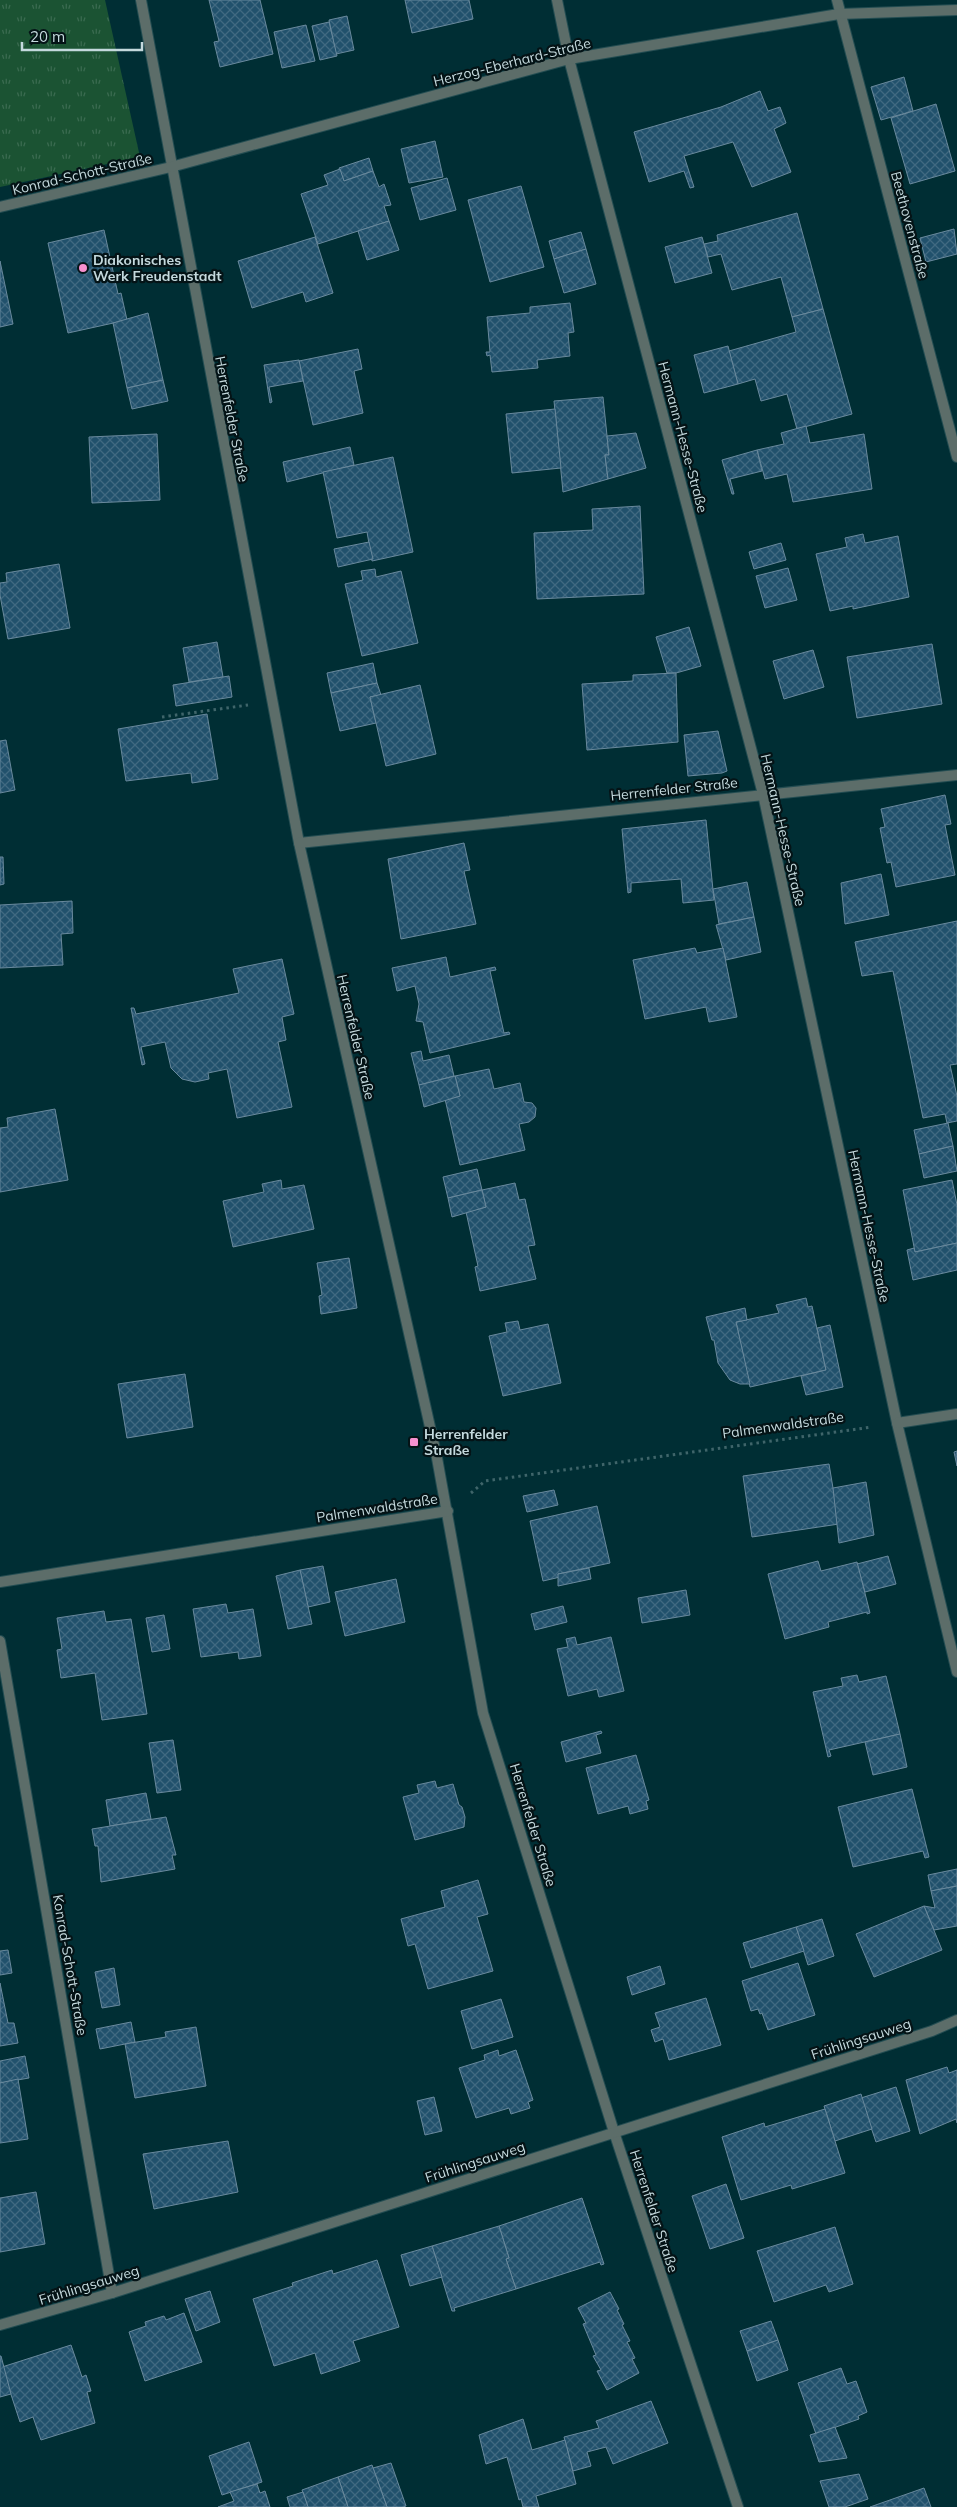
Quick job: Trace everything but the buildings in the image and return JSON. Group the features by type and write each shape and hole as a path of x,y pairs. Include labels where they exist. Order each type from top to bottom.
{"street":[{"name":"Herrenfelder Straße","path":"140,0 298,843 448,1511 483,1713 614,2132 738,2507"},
{"name":"Hermann-Hesse-Straße","path":"557,0 569,59 762,794 897,1423 957,1672"},
{"name":"Beethovenstraße","path":"837,0 839,14 957,457"},
{"name":"Herzog-Eberhard-Straße","path":"171,167 569,59 839,14 957,10"},
{"name":"Konrad-Schott-Straße","path":"0,207 171,167"},
{"name":"Herrenfelder Straße","path":"298,843 957,775"},
{"path":"897,1423 957,1414"},
{"name":"Palmenwaldstraße","path":"0,1582 448,1511"},
{"name":"Konrad-Schott-Straße","path":"0,1641 112,2293"},
{"name":"Frühlingsauweg","path":"0,2325 112,2293 932,2031 957,2020"}],"path":[{"path":"162,717 272,702"},
{"name":"Palmenwaldstraße","path":"448,1511 486,1481 897,1423"}],"green space":[{"path":"0,0 105,0 140,157 0,187"}],"place":[{"name":"Diakonisches Werk Freudenstadt","path":"83,268"},
{"name":"Herrenfelder Straße","path":"414,1442"}]}
